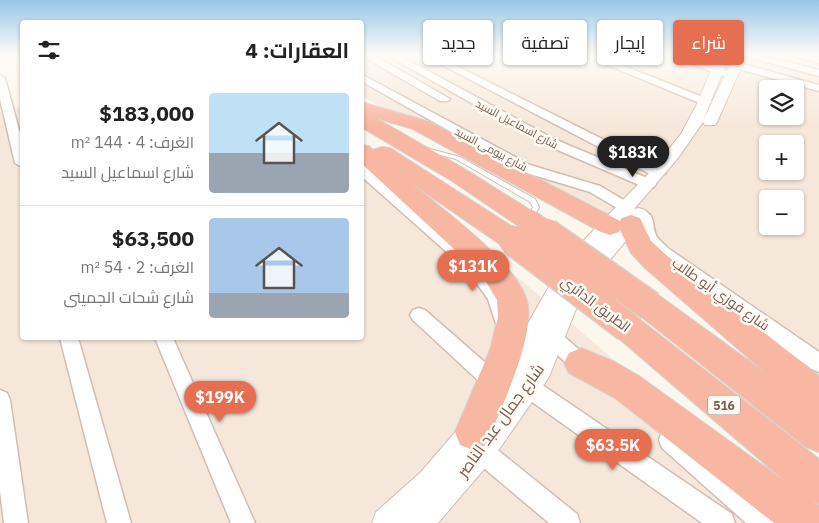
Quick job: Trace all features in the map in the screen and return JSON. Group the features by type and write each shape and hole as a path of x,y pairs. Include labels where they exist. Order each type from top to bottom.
{"highway":[{"path":"364,109 404,119 627,218 640,246 655,261 819,397"},
{"name":"الطريق الدائري","path":"364,120 412,146 521,230 639,316 819,434"},
{"name":"الطريق الدائري","path":"364,143 422,178 521,230"},
{"path":"364,154 492,268 507,288 513,304 514,323 508,344 470,445"},
{"name":"الطريق الدائري","path":"639,316 819,484"},
{"path":"581,363 628,387 808,523"}],"street":[{"path":"0,78 20,155"},
{"path":"408,78 444,99"},
{"name":"شارع اسماعيل السيد","path":"434,78 566,150 654,178"},
{"path":"471,78 654,178"},
{"path":"647,78 706,102"},
{"path":"557,305 593,267 654,178 688,136 719,78"},
{"path":"627,218 664,187 698,140 718,108 725,78"},
{"path":"788,78 819,88"},
{"name":"شارع بيومى السيد","path":"364,79 525,168 594,190 627,218"},
{"path":"364,172 473,266 487,282 503,314 504,328 470,445 568,523"},
{"name":"شارع فوزي أبو طالب","path":"627,218 647,221 649,238 663,253 819,363"},
{"name":"شارع جمال عبد الناصر","path":"428,520 522,358 557,305"},
{"name":"شارع جمال عبد الناصر","path":"387,523 470,445 528,386 540,369 553,339 557,305"},
{"path":"419,315 490,380"},
{"path":"553,339 764,523"},
{"path":"70,340 119,523"},
{"path":"165,340 243,523"},
{"path":"528,386 723,523"},
{"path":"0,400 16,523"}],"shaded area":[{"path":"364,78 819,78 819,371 639,239 364,98"},
{"path":"0,98 20,109 20,340 364,340 364,169 486,250 804,523 0,523"}]}
